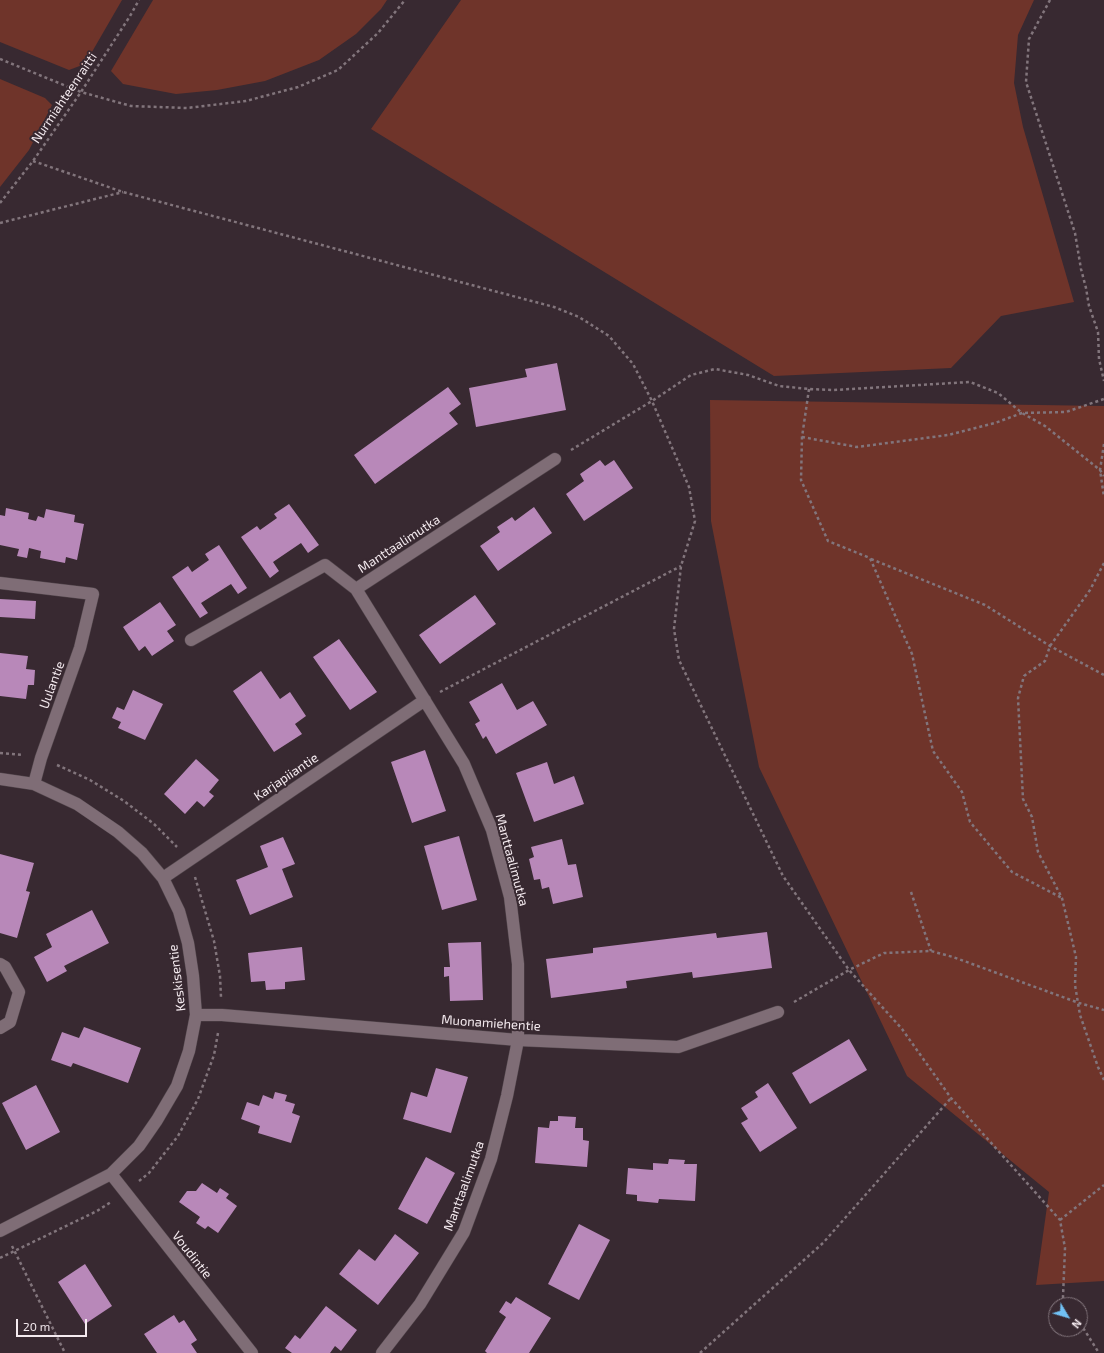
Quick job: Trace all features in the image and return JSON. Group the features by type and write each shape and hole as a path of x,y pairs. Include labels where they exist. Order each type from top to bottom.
{"street":[{"name":"Manttaalimutka","path":"382,1353 420,1304 464,1232 491,1159 507,1096 518,1040 518,964 510,897 492,830 464,764 356,589 555,459"},
{"path":"192,640 325,565 356,589"},
{"name":"Uulantie","path":"0,583 93,594 80,648 41,758 34,784"},
{"name":"Karjapiiantie","path":"163,878 425,700"},
{"name":"Keskisentie","path":"0,779 34,784 77,804 118,832 142,853 163,878 179,910 188,943 193,976 196,1015 189,1051 177,1086 157,1120 139,1146 111,1174 2,1226"},
{"path":"0,964 5,967 19,992 10,1022 0,1028"},
{"name":"Muonamiehentie","path":"196,1015 222,1015 518,1040 678,1047 778,1012"},
{"name":"Voudintie","path":"111,1174 252,1353"}],"path":[{"name":"Nurmiahteenraitti","path":"0,203 33,161 81,92 139,0"},
{"path":"0,59 81,92 131,106 187,108 246,102 298,87 338,70 378,33 405,0"},
{"path":"1050,0 1029,39 1026,82 1075,233 1088,306 1098,332 1099,359 1104,381"},
{"path":"33,161 123,192 554,307 579,317 609,336 633,364 652,402 690,487 695,521 681,566 674,629 679,660 783,876 849,970 902,1029 952,1098 1060,1220 1065,1248 1063,1297"},
{"path":"0,223 123,192"},
{"path":"555,459 652,402 692,375 715,369 748,375 779,386 808,389 834,390 970,382 998,394 1022,412 1045,426 1100,470 1104,476"},
{"path":"808,389 802,437 801,480 828,541 985,605 1050,646 1104,675"},
{"path":"802,437 857,447 948,436 995,423 1022,412 1066,412 1104,399"},
{"path":"1104,444 1100,470 1104,497"},
{"path":"870,558 912,654 933,751 962,792 970,822 1012,872 1062,898"},
{"path":"1104,563 1090,590 1050,646 1045,661 1024,676 1018,698 1023,799 1032,817 1038,852 1062,898 1076,957 1075,985 1080,1015 1104,1080"},
{"path":"425,700 681,566"},
{"path":"0,753 41,758 90,780 124,801 154,824 188,861 196,880 214,941 220,976 222,1015 214,1055 198,1099 178,1136 149,1173 126,1192 96,1211 0,1258"},
{"path":"911,892 931,951"},
{"path":"778,1012 849,970 884,953 931,951 953,957 1079,1003 1104,1010"},
{"path":"700,1353 823,1243 952,1098"},
{"path":"1060,1220 1104,1185"},
{"path":"2,1226 65,1353"},
{"path":"1088,1336 1099,1353"}],"shaded area":[{"path":"0,0 122,0 85,64 69,70 0,42"},
{"path":"153,0 387,0 381,9 356,34 319,60 265,81 217,90 176,94 123,84 111,71"},
{"path":"461,0 1034,0 1018,35 1014,83 1023,127 1074,302 1001,316 951,368 774,376 371,129"},
{"path":"0,79 45,98 52,105 29,150 0,187"},
{"path":"710,400 1104,406 1104,1281 1036,1285 1049,1192 907,1076 759,767 711,521"}],"building":[{"path":"557,363 566,410 476,427 469,388 527,377 525,369"},
{"path":"448,387 461,404 449,413 458,424 375,484 354,455"},
{"path":"600,460 605,466 614,460 633,488 584,521 566,494 584,481 580,474"},
{"path":"289,504 319,545 308,553 301,543 273,562 279,571 270,578 241,537 257,526 260,530 277,518 274,514"},
{"path":"534,507 552,533 498,571 480,546 500,532 497,527 512,517 515,521"},
{"path":"6,508 29,513 28,519 36,521 38,516 44,518 46,509 75,515 74,522 84,524 77,560 66,557 65,563 40,558 41,551 29,548 27,558 17,556 19,549 0,545 0,515 5,516"},
{"path":"219,545 247,588 238,594 231,584 201,603 208,613 200,618 172,577 188,566 192,572 209,560 205,554"},
{"path":"475,595 496,624 440,664 419,635"},
{"path":"0,599 36,601 35,619 0,617"},
{"path":"160,602 176,625 167,631 174,641 152,656 145,646 139,651 123,627"},
{"path":"339,639 377,692 350,710 313,657"},
{"path":"0,653 28,656 26,669 35,670 34,685 28,685 26,699 0,696"},
{"path":"261,671 280,699 290,692 306,716 295,724 302,734 274,752 233,691"},
{"path":"502,683 517,710 533,701 547,725 496,754 486,736 483,739 475,724 480,721 469,702"},
{"path":"133,690 163,704 145,740 118,728 121,722 112,718 117,707 124,710"},
{"path":"425,750 446,811 412,823 391,762"},
{"path":"196,759 219,780 209,792 214,796 204,807 197,801 185,814 164,794"},
{"path":"547,762 554,784 574,776 584,804 534,822 516,773"},
{"path":"459,836 477,900 442,910 424,846"},
{"path":"283,837 295,864 282,869 293,897 250,915 236,880 268,867 260,846"},
{"path":"562,839 568,865 576,864 583,897 553,904 549,887 542,889 540,879 534,880 529,859 534,857 531,847"},
{"path":"0,854 34,863 26,891 30,892 17,938 0,933"},
{"path":"92,910 109,943 64,966 67,971 47,982 34,957 52,947 46,934"},
{"path":"767,932 772,968 693,978 692,972 626,981 627,988 551,998 546,959 593,953 593,948 716,933 717,938"},
{"path":"481,942 483,1000 450,1001 449,976 444,977 444,967 450,967 448,943"},
{"path":"302,947 305,980 285,982 285,989 266,990 265,981 251,982 248,953"},
{"path":"84,1027 141,1048 128,1083 73,1063 71,1067 51,1060 62,1032 79,1038"},
{"path":"849,1039 867,1070 810,1104 792,1073"},
{"path":"436,1068 468,1077 451,1133 403,1119 411,1092 427,1097"},
{"path":"768,1083 797,1128 760,1152 741,1123 748,1119 741,1108 758,1097 755,1092"},
{"path":"36,1085 60,1132 26,1150 2,1103"},
{"path":"275,1092 287,1095 285,1101 295,1104 292,1113 300,1116 291,1143 258,1133 260,1126 241,1119 247,1102 259,1106 263,1095 273,1099"},
{"path":"558,1116 576,1117 575,1128 583,1128 583,1140 589,1141 587,1167 535,1163 538,1127 549,1128 550,1121 558,1121"},
{"path":"426,1157 455,1173 427,1224 398,1209"},
{"path":"669,1159 685,1160 684,1164 697,1164 695,1201 659,1199 658,1203 637,1201 637,1195 626,1194 628,1168 653,1170 653,1163 668,1164"},
{"path":"202,1183 217,1193 220,1188 229,1194 226,1198 237,1206 218,1233 208,1226 205,1229 196,1223 200,1217 179,1202 187,1191 196,1191"},
{"path":"579,1224 610,1240 579,1300 548,1284"},
{"path":"395,1234 419,1253 378,1305 339,1274 359,1249 375,1261"},
{"path":"85,1264 112,1306 85,1324 58,1282"},
{"path":"516,1297 551,1318 529,1353 487,1353 485,1351 506,1317 499,1312 506,1301 511,1304"},
{"path":"326,1306 357,1330 341,1351 335,1346 330,1353 292,1353 285,1348 295,1335 300,1339"},
{"path":"174,1315 179,1323 184,1320 197,1340 191,1344 197,1353 157,1353 144,1334"}]}
